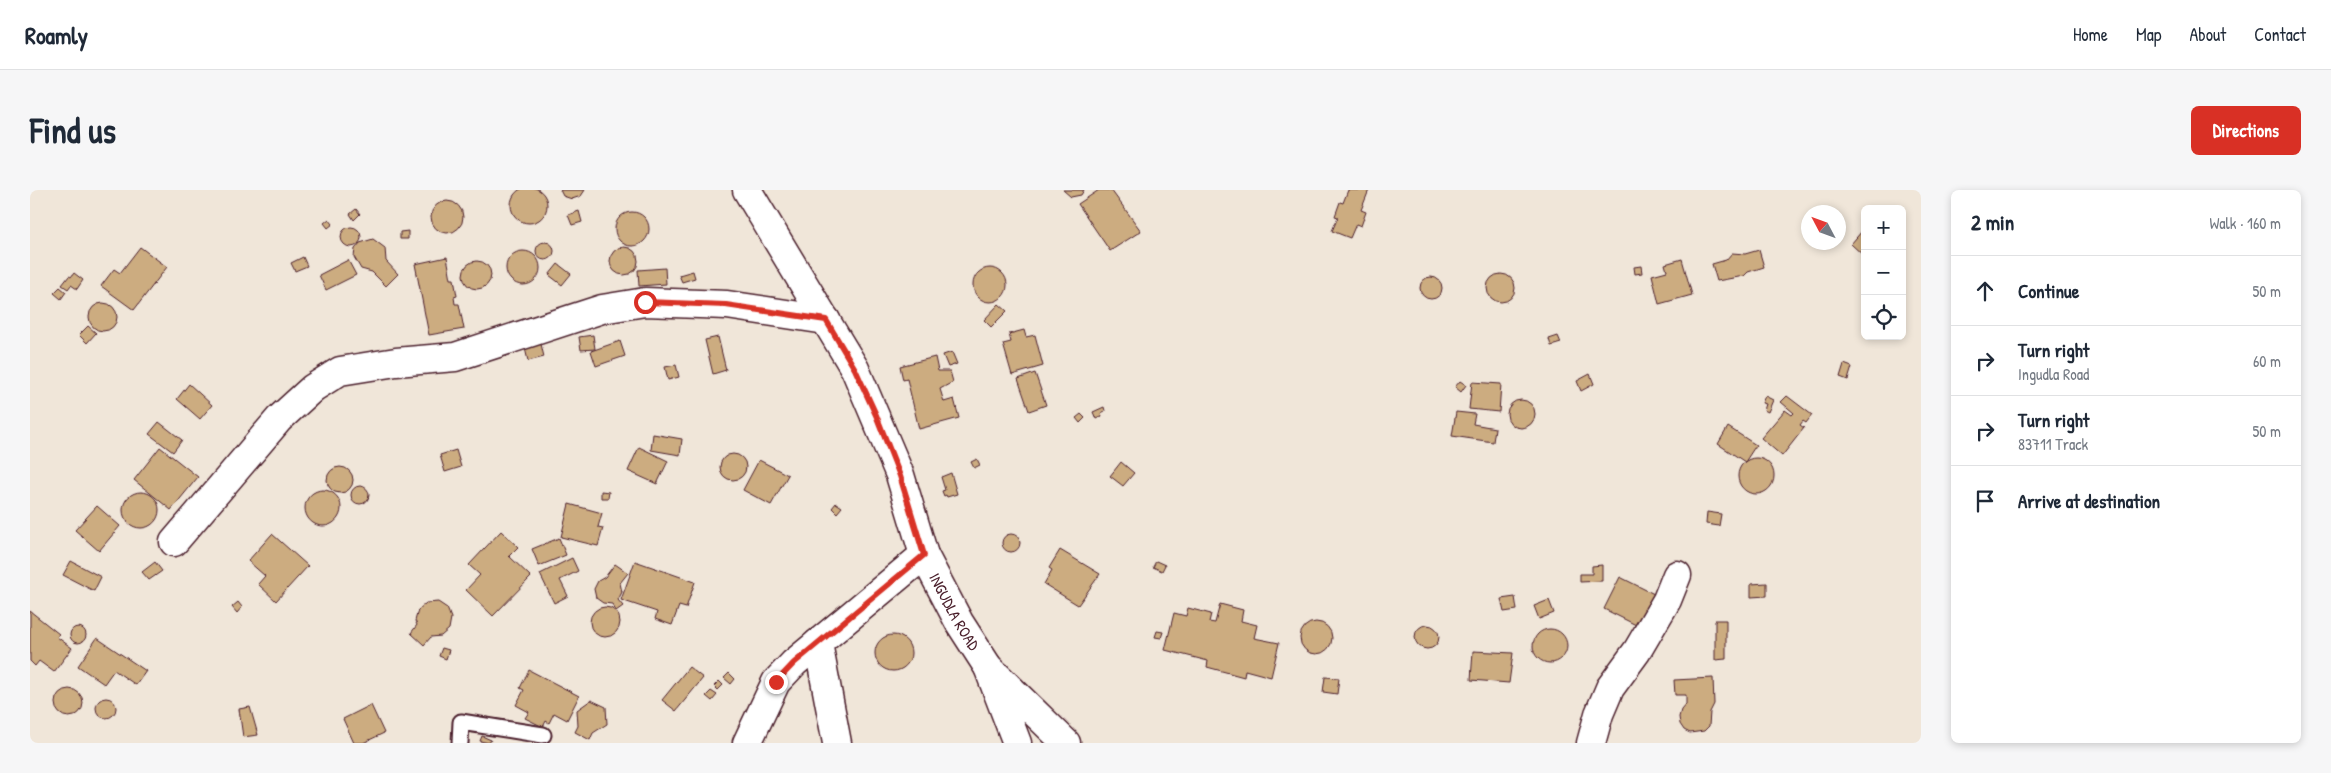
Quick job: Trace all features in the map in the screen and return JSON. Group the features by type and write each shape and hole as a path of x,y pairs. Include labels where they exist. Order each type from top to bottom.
{"street":[{"name":"INGUDLA ROAD","path":"747,190 855,369 876,415 900,476 924,555 959,622 988,667 1066,743"},
{"path":"174,542 278,419 313,388 340,371 396,362 455,357 602,309 645,302 726,305 826,320"},
{"path":"747,743 776,682 818,643 924,555"},
{"path":"1591,743 1599,714 1610,688 1642,642 1666,600 1676,575"},
{"path":"818,643 837,743"},
{"path":"988,667 1017,743"}],"lane":[{"path":"460,743 461,722 543,735"}],"building":[{"path":"529,187 542,192 547,205 542,218 529,223 516,218 511,205 516,192"},
{"path":"560,190 585,190 581,196 572,199 563,196"},
{"path":"1063,190 1084,190 1081,195 1071,197"},
{"path":"1099,190 1111,190 1141,231 1110,251 1078,204"},
{"path":"1348,190 1369,190 1361,210 1366,212 1361,226 1356,224 1350,238 1332,231 1338,217 1335,216 1340,202 1343,203"},
{"path":"447,201 458,206 463,217 458,228 447,233 436,228 431,217 436,206"},
{"path":"356,209 360,214 354,220 350,214"},
{"path":"579,211 582,222 572,225 568,215"},
{"path":"632,212 644,217 649,229 644,241 632,246 620,241 615,229 620,217"},
{"path":"329,219 333,224 328,228 324,223"},
{"path":"351,227 358,230 361,237 358,244 351,247 344,244 341,237 344,230"},
{"path":"408,231 408,239 400,239 400,232"},
{"path":"1861,232 1861,253 1851,244"},
{"path":"373,239 385,248 386,261 398,274 386,286 372,272 361,269 354,257 355,249 360,243"},
{"path":"541,242 549,242 554,247 552,258 541,260 536,255 536,247"},
{"path":"140,247 167,267 134,310 101,286 114,269 120,273"},
{"path":"624,247 634,251 638,261 634,271 624,275 614,271 610,261 614,251"},
{"path":"1759,250 1764,267 1748,272 1744,276 1717,281 1712,264 1726,260 1732,253 1745,254"},
{"path":"523,251 535,256 540,268 535,280 523,285 511,280 506,268 511,256"},
{"path":"303,257 307,266 295,271 291,263"},
{"path":"447,257 451,279 454,279 457,296 454,297 455,304 459,304 464,329 429,335 415,264"},
{"path":"1682,259 1692,295 1659,304 1652,275 1667,271 1665,264"},
{"path":"348,260 356,275 326,290 319,275"},
{"path":"477,261 487,265 491,275 487,285 477,289 467,285 463,275 467,265"},
{"path":"558,264 571,274 562,285 549,275"},
{"path":"1641,266 1642,273 1635,274 1634,267"},
{"path":"665,268 666,284 639,286 638,270"},
{"path":"990,268 1002,273 1007,285 1002,297 990,302 978,297 973,285 978,273"},
{"path":"693,271 695,278 682,282 679,275"},
{"path":"74,273 83,280 77,289 71,285 68,289 62,285"},
{"path":"1501,274 1511,278 1515,288 1511,298 1501,302 1491,298 1487,288 1491,278"},
{"path":"1427,277 1435,277 1442,284 1442,292 1435,299 1427,299 1420,292 1420,284"},
{"path":"60,287 66,292 61,299 54,293"},
{"path":"103,303 113,307 117,317 113,327 103,331 93,327 89,317 93,307"},
{"path":"999,304 1007,311 991,327 984,320"},
{"path":"88,326 96,333 87,343 79,335"},
{"path":"1024,330 1026,337 1035,335 1043,366 1012,375 1003,344 1011,342 1009,334"},
{"path":"593,335 595,349 581,350 579,337"},
{"path":"1558,336 1561,343 1551,346 1549,339"},
{"path":"718,337 726,370 713,374 705,340"},
{"path":"620,341 625,356 596,366 591,351"},
{"path":"541,344 544,357 528,361 525,348"},
{"path":"952,352 957,364 948,367 943,355"},
{"path":"935,357 938,371 950,371 953,382 940,389 944,402 954,399 959,418 919,429 907,379 903,380 900,366"},
{"path":"1844,364 1852,367 1848,380 1840,377"},
{"path":"676,365 679,377 668,380 665,367"},
{"path":"1035,373 1046,405 1029,411 1018,379"},
{"path":"1590,374 1594,384 1581,391 1577,381"},
{"path":"1460,381 1466,385 1461,392 1455,387"},
{"path":"1472,382 1501,384 1499,412 1469,409"},
{"path":"189,384 212,405 200,419 177,399"},
{"path":"1765,396 1773,400 1768,412 1764,410 1766,404 1762,403"},
{"path":"1787,396 1812,415 1806,423 1803,421 1800,425 1804,428 1782,456 1761,438 1785,410 1792,415 1794,413 1781,402"},
{"path":"1521,400 1531,404 1535,414 1531,424 1521,428 1511,424 1507,414 1511,404"},
{"path":"1104,407 1105,411 1101,413 1102,416 1096,419 1093,412"},
{"path":"1456,412 1475,414 1473,424 1495,428 1493,442 1452,436"},
{"path":"1081,414 1085,418 1080,423 1076,418"},
{"path":"159,422 182,440 173,452 149,434"},
{"path":"1728,427 1756,445 1745,462 1718,444"},
{"path":"653,434 682,439 680,455 651,450"},
{"path":"160,447 198,477 171,510 134,480"},
{"path":"639,447 668,461 657,484 628,471"},
{"path":"456,450 461,467 445,472 440,455"},
{"path":"733,454 742,458 746,467 742,476 733,480 724,476 720,467 724,458"},
{"path":"1756,458 1769,463 1774,476 1769,489 1756,494 1743,489 1738,476 1743,463"},
{"path":"977,459 980,465 974,468 971,462"},
{"path":"759,460 788,475 771,505 743,490"},
{"path":"1121,462 1134,473 1123,486 1110,476"},
{"path":"340,467 349,471 353,480 349,489 340,493 331,489 327,480 331,471"},
{"path":"951,473 957,494 947,497 946,495 944,496 942,491 945,490 941,477"},
{"path":"360,486 366,489 369,495 366,501 360,504 354,501 351,495 354,489"},
{"path":"323,490 330,491 336,495 340,501 340,515 336,521 330,525 323,526 316,525 310,521 306,515 305,508 306,501 310,495 316,491"},
{"path":"601,491 609,492 608,498 601,498"},
{"path":"141,492 148,493 154,497 158,503 158,517 154,523 148,527 141,528 134,527 128,523 124,517 123,510 124,503 128,497 134,493"},
{"path":"836,503 842,507 837,513 832,508"},
{"path":"569,504 602,513 598,527 603,528 598,546 561,537"},
{"path":"97,506 120,526 99,551 75,530"},
{"path":"1707,512 1721,514 1719,526 1706,524"},
{"path":"501,531 518,547 509,556 531,577 493,616 466,590 480,575 469,565"},
{"path":"272,534 308,566 276,601 258,584 265,576 248,561"},
{"path":"1011,534 1017,537 1020,543 1017,549 1011,552 1005,549 1002,543 1005,537"},
{"path":"559,538 566,555 539,566 532,549"},
{"path":"1060,550 1100,574 1078,605 1044,584 1052,570 1049,568"},
{"path":"572,558 578,571 560,580 568,596 554,603 540,574"},
{"path":"71,561 101,577 94,591 63,575"},
{"path":"635,561 695,582 686,608 679,606 672,625 655,619 657,612 621,600"},
{"path":"1156,561 1165,565 1162,571 1153,567"},
{"path":"155,562 162,571 149,580 142,572"},
{"path":"615,564 628,573 620,583 622,592 618,600 623,606 616,611 612,604 603,603 596,598 594,589 598,581 605,577"},
{"path":"1602,565 1602,581 1580,582 1580,574 1592,574 1592,566"},
{"path":"1620,577 1654,594 1638,626 1604,609"},
{"path":"1767,583 1767,596 1751,597 1751,584"},
{"path":"1515,597 1517,610 1504,612 1501,599"},
{"path":"1549,600 1554,613 1539,619 1534,606"},
{"path":"238,602 242,607 237,613 232,607"},
{"path":"438,602 447,608 451,618 449,629 441,636 431,637 424,645 411,633 417,625 415,621 418,610 426,603"},
{"path":"1220,604 1243,610 1241,621 1257,625 1254,638 1279,643 1271,677 1245,670 1244,677 1207,667 1208,661 1165,650 1174,613 1186,616 1188,608 1211,614 1209,622 1215,623"},
{"path":"605,607 616,611 620,622 616,633 605,637 594,633 590,622 594,611"},
{"path":"30,611 59,634 57,637 72,648 54,672 39,661 35,666 30,661"},
{"path":"1715,620 1726,620 1726,659 1715,660"},
{"path":"1316,622 1322,623 1327,627 1331,632 1331,644 1327,649 1322,653 1316,654 1310,653 1305,649 1301,644 1300,638 1301,632 1305,627 1310,623"},
{"path":"1427,625 1432,626 1438,632 1438,642 1432,648 1427,649 1422,648 1416,642 1415,637 1416,632 1422,626"},
{"path":"75,627 81,627 86,632 84,641 75,643 70,638 70,632"},
{"path":"1550,629 1557,630 1562,634 1566,639 1566,653 1562,658 1557,662 1550,663 1543,662 1538,658 1534,653 1533,646 1534,639 1538,634 1543,630"},
{"path":"1157,631 1163,632 1161,638 1155,637"},
{"path":"893,635 905,641 911,653 905,665 893,671 881,665 875,653 881,641"},
{"path":"97,638 146,671 136,685 114,670 104,684 78,666"},
{"path":"442,648 449,650 446,659 439,656"},
{"path":"1473,651 1513,653 1509,683 1471,680"},
{"path":"689,667 703,678 676,711 662,700"},
{"path":"529,670 579,696 567,720 554,713 549,723 546,721 543,727 525,718 529,712 516,705 524,690 520,688"},
{"path":"729,673 735,679 731,684 724,678"},
{"path":"1325,677 1339,678 1337,694 1323,692"},
{"path":"1713,678 1714,704 1710,712 1709,726 1704,731 1690,733 1684,730 1680,724 1679,717 1681,710 1686,704 1686,695 1675,695 1674,680"},
{"path":"719,681 723,685 718,690 714,686"},
{"path":"69,689 79,693 83,703 79,713 69,717 59,713 55,703 59,693"},
{"path":"711,691 717,695 712,701 706,696"},
{"path":"102,698 110,698 116,704 116,712 110,718 102,718 96,712 96,704"},
{"path":"591,700 606,707 607,724 593,733 590,740 575,732 578,726 577,710"},
{"path":"371,705 384,733 363,743 354,743 343,719"},
{"path":"250,707 258,735 243,737 239,709"},
{"path":"482,736 491,740 489,743 480,741"}],"route":[{"path":"645,302 726,305 826,320 855,369 876,415 900,476 924,555 794,663 776,682"}]}
